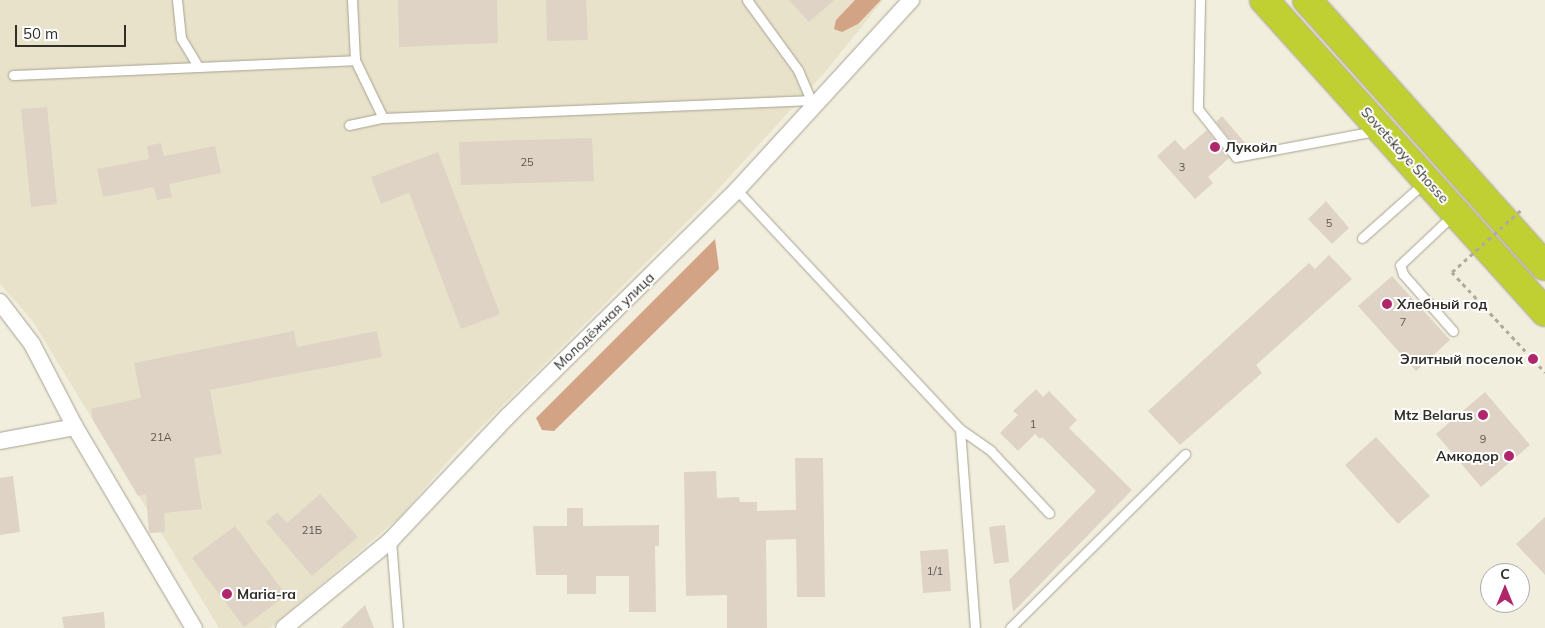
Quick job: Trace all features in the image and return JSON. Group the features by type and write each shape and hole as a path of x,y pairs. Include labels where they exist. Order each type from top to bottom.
{"highway":[{"name":"Sovetskoye Shosse","path":"1264,0 1545,312"},
{"path":"1307,0 1545,266"}],"street":[{"name":"Молодёжная улица","path":"284,628 391,540 508,416 737,190 815,99 911,0"},
{"path":"0,302 32,344 75,427 194,628"},
{"path":"0,441 75,427"}],"lane":[{"path":"178,0 181,38 198,66"},
{"path":"352,0 355,60 383,118"},
{"path":"349,125 383,118 815,99 798,70 747,0"},
{"path":"1200,0 1198,109 1236,157 1382,130"},
{"path":"13,74 355,60"},
{"path":"1362,238 1428,180"},
{"path":"737,190 960,429 992,450 1049,514"},
{"path":"1453,331 1403,274 1400,265 1456,212"},
{"path":"960,429 975,628"},
{"path":"1010,628 1186,454"},
{"path":"391,540 398,628"}],"path":[{"path":"1522,209 1452,272 1545,372"}],"shaded area":[{"path":"0,0 883,0 826,71 702,207 455,453 401,516 270,628 219,628 32,320 0,284"},
{"path":"855,0 881,0 858,24 842,32 834,29 836,20"},
{"path":"715,239 719,269 554,431 542,430 536,418"}],"building":[{"path":"398,0 497,0 498,43 399,47"},
{"path":"546,0 586,0 588,40 547,41"},
{"path":"789,0 834,0 809,22"},
{"path":"47,107 57,204 31,207 21,109"},
{"path":"1222,116 1246,144 1239,150 1216,122"},
{"path":"1207,130 1229,158 1208,177 1213,183 1195,199 1157,156 1175,140 1184,150"},
{"path":"592,138 594,181 461,185 459,142"},
{"path":"161,143 164,156 215,146 221,173 169,184 172,197 157,200 154,187 103,197 97,169 149,159 147,146"},
{"path":"438,152 500,314 461,329 409,193 381,204 371,177"},
{"path":"1326,201 1349,228 1332,244 1308,219"},
{"path":"1329,255 1352,279 1256,365 1262,373 1180,445 1148,411 1309,263 1315,269"},
{"path":"1392,276 1450,340 1416,371 1358,306"},
{"path":"294,331 297,347 377,331 382,357 210,390 222,454 194,458 202,509 164,513 165,532 149,533 146,494 138,496 93,420 91,409 141,398 134,363"},
{"path":"1036,389 1043,397 1049,391 1077,420 1069,428 1132,490 1013,612 1009,580 1096,491 1042,437 1040,439 1035,434 1018,451 1000,433 1018,415 1013,411"},
{"path":"1485,392 1530,445 1481,487 1436,434"},
{"path":"1376,437 1430,496 1398,524 1345,465"},
{"path":"795,458 823,458 825,597 797,597 796,539 766,540 767,628 727,628 727,595 686,596 684,472 716,471 717,498 739,497 740,502 757,502 757,511 796,510"},
{"path":"13,476 20,532 0,535 0,478"},
{"path":"320,494 358,537 312,576 266,522 277,512 287,523"},
{"path":"567,508 583,508 583,526 659,525 659,546 655,546 656,612 629,612 629,576 596,576 596,594 567,594 567,575 536,575 533,526 567,526"},
{"path":"1545,517 1545,575 1516,544"},
{"path":"1005,525 1009,562 994,564 989,527"},
{"path":"235,526 286,595 244,627 192,558"},
{"path":"948,549 951,591 923,593 920,551"},
{"path":"365,605 374,628 341,628"},
{"path":"104,612 105,628 64,628 62,617"}],"place":[{"name":"Лукойл","path":"1215,147"},
{"name":"Хлебный год","path":"1387,304"},
{"name":"Элитный поселок","path":"1533,359"},
{"name":"Mtz Belarus","path":"1483,415"},
{"name":"Амкодор","path":"1509,456"},
{"name":"Maria-ra","path":"227,594"}]}
